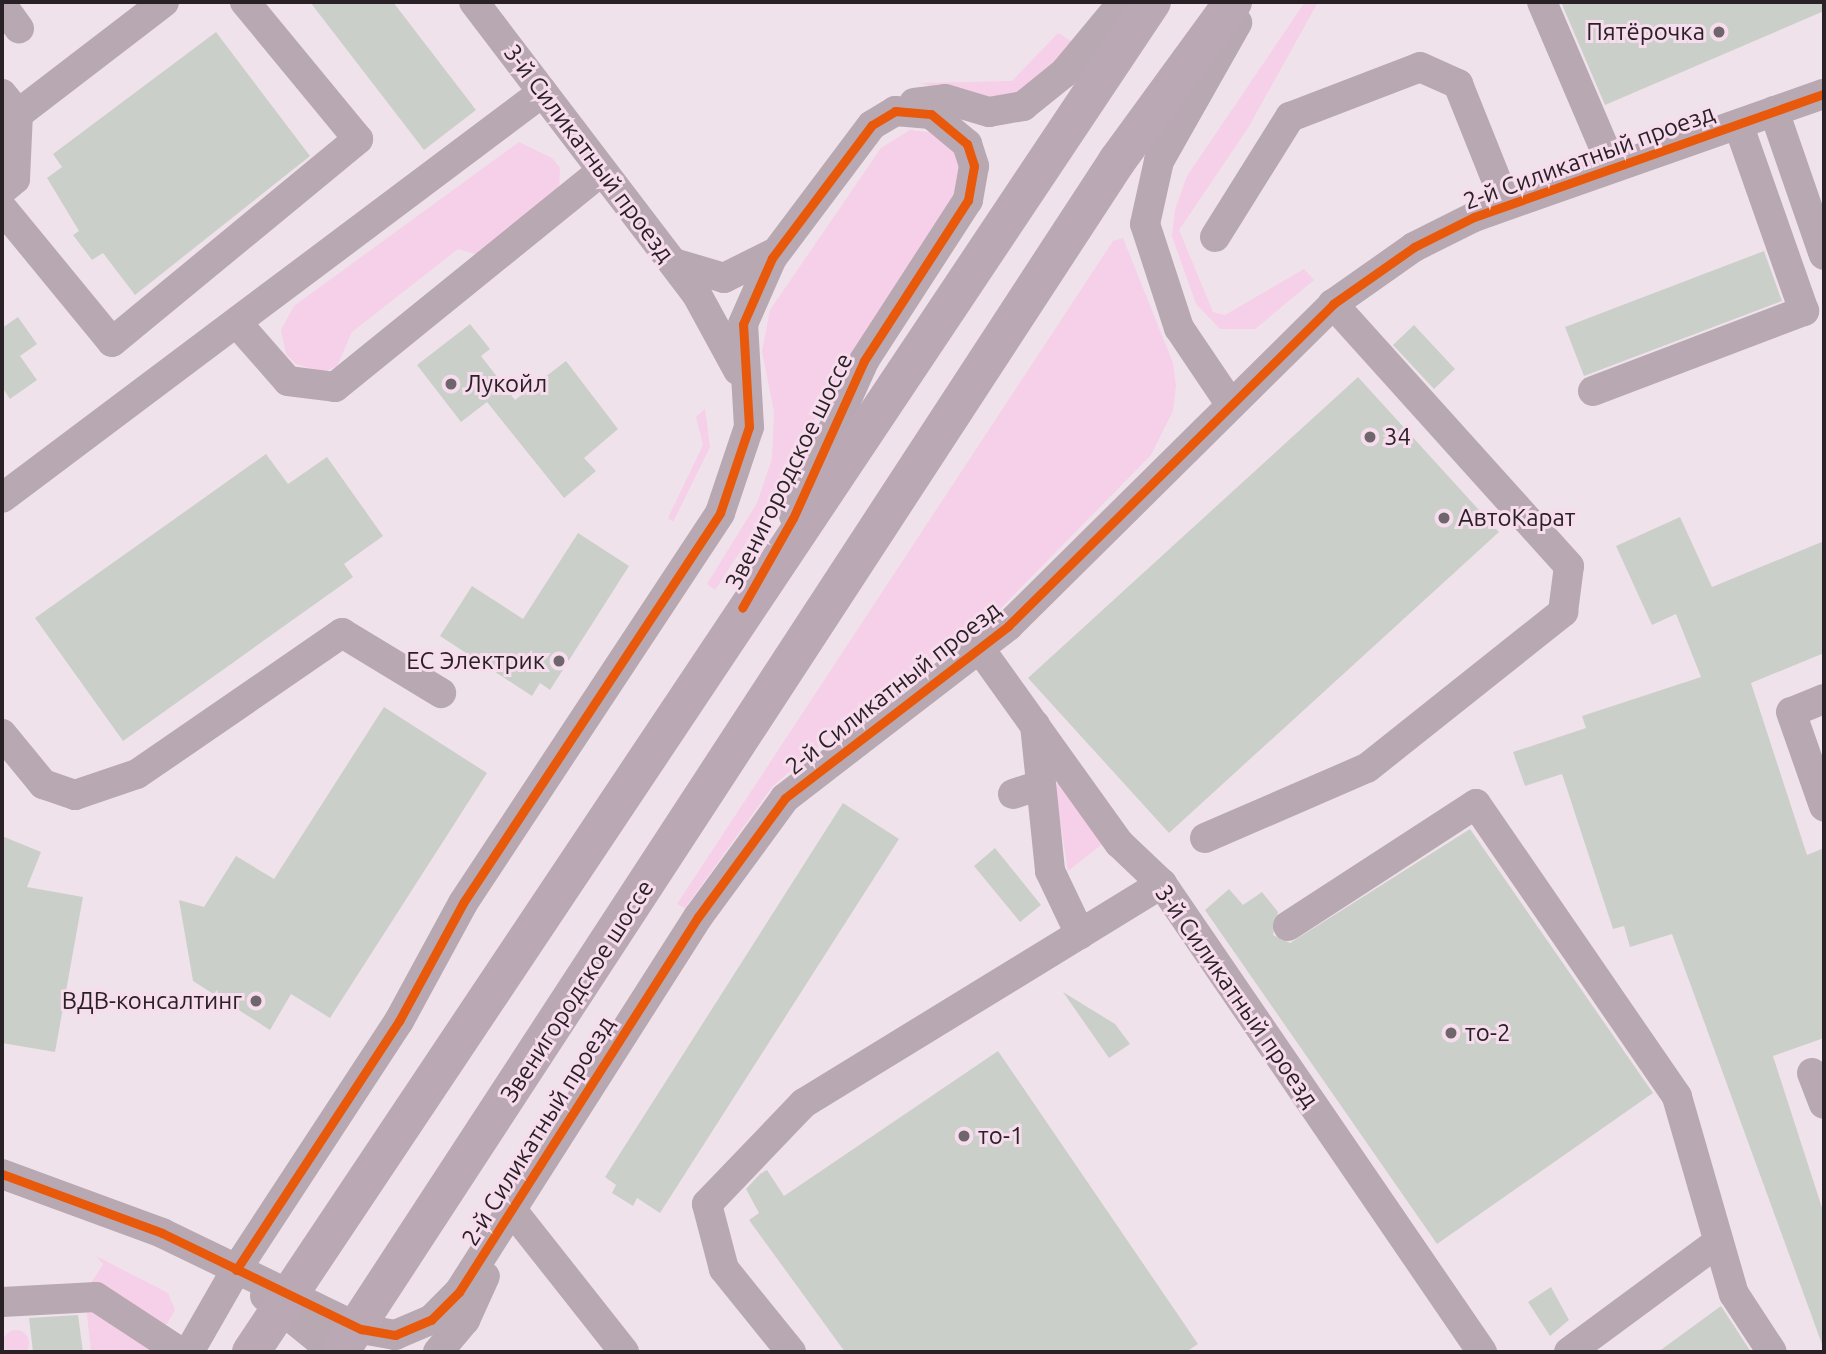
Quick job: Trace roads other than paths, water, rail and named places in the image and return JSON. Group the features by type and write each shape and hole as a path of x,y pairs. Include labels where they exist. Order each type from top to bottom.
{"main road":[{"name":"Звенигородское шоссе","path":"251,1352 708,658 1152,2"},
{"name":"Звенигородское шоссе","path":"340,1352 771,697 1117,161 1233,2"}],"street":[{"path":"2,190 15,179 10,104 164,2"},
{"path":"2,208 112,342 358,139 245,2"},
{"name":"3-й Силикатный проезд","path":"474,2 704,304 743,386"},
{"path":"189,1352 236,1270 399,1021 463,903 720,513 744,453 740,347 748,304 781,245 863,135 895,111 934,98 989,112 1023,106 1043,95 1123,2"},
{"path":"1231,405 1179,328 1145,224 1159,161 1249,2"},
{"path":"1553,17 1612,166"},
{"path":"1215,237 1290,117 1420,67 1458,84 1506,204"},
{"path":"2,498 543,92"},
{"name":"2-й Силикатный проезд","path":"2,1174 162,1233 361,1329 402,1333 447,1305 512,1210 752,836 815,770 980,649 1333,304 1414,247 1506,204 1824,94"},
{"name":"Звенигородское шоссе","path":"742,608 793,517 864,361 962,212 974,176 967,144 939,117 895,111"},
{"path":"1774,111 1824,255"},
{"path":"1593,391 1804,311 1738,124"},
{"path":"237,323 288,381 335,387 602,171"},
{"path":"666,256 688,272 724,278 754,267 781,245"},
{"path":"1205,838 1367,768 1563,612 1569,566 1333,304"},
{"path":"2,734 43,784 75,795 137,774 342,633 441,693"},
{"name":"3-й Силикатный проезд","path":"980,649 1035,722 1119,843 1162,884 1482,1352"},
{"path":"1824,699 1791,712 1824,806"},
{"path":"1035,722 1026,790 1051,871 1080,934"},
{"path":"1288,926 1476,804 1677,1097 1717,1243 1734,1294 1772,1352"},
{"path":"791,1352 724,1269 707,1204 804,1102 1162,884"},
{"path":"1812,1073 1824,1104"},
{"path":"512,1210 624,1352"},
{"name":"2-й Силикатный проезд","path":"438,1352 465,1320 512,1210"},
{"path":"1569,1352 1717,1243"},
{"name":"2-й Силикатный проезд","path":"236,1270 334,1352"},
{"path":"2,1302 96,1297 180,1352"}],"place":[{"name":"Пятёрочка","path":"1719,32"},
{"name":"Лукойл","path":"451,384"},
{"name":"34","path":"1370,437"},
{"name":"АвтоКарат","path":"1444,518"},
{"name":"ЕС Электрик","path":"559,661"},
{"name":"ВДВ-консалтинг","path":"256,1001"},
{"name":"то-2","path":"1451,1033"},
{"name":"то-1","path":"964,1136"}]}
